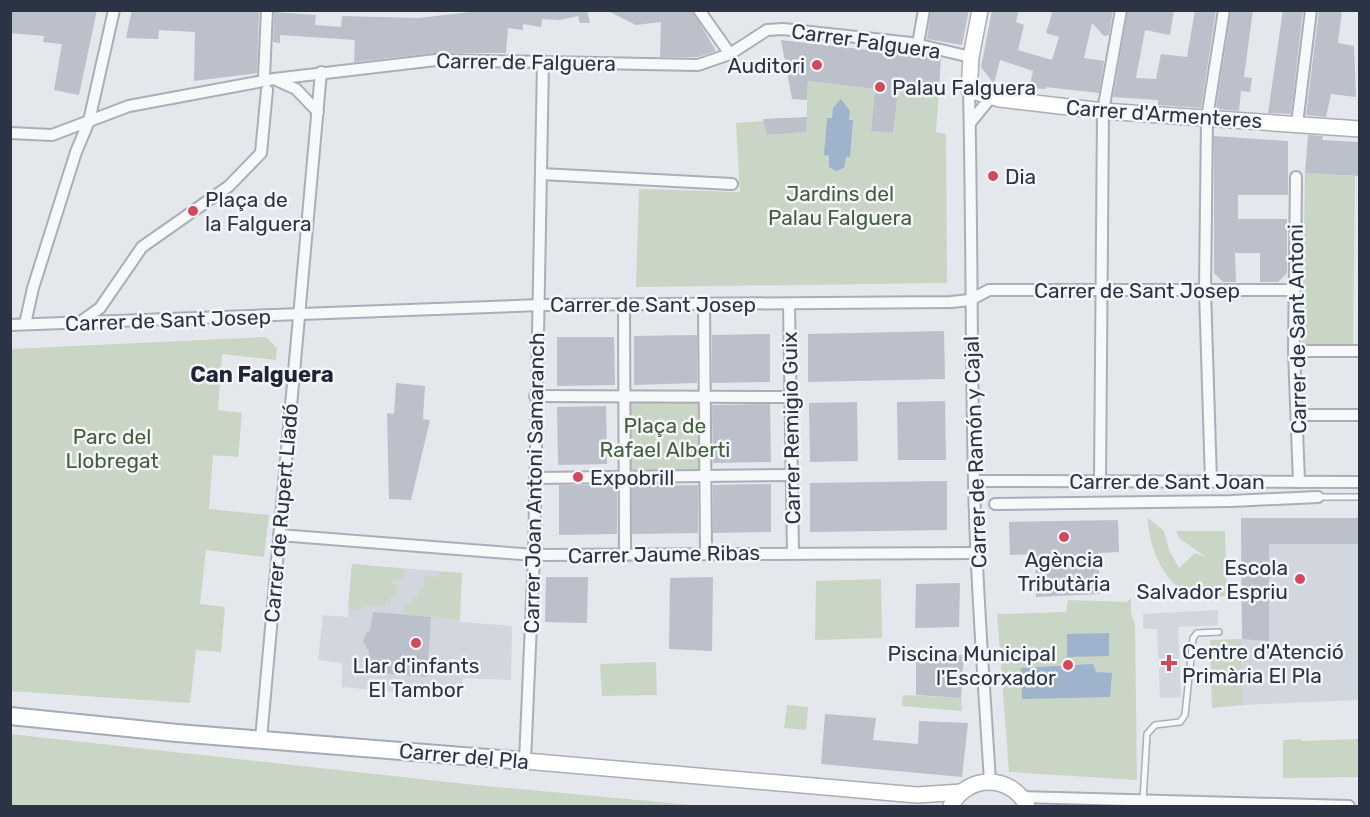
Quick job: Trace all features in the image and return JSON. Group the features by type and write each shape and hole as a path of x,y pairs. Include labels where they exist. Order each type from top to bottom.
{"main road":[{"name":"Carrer de Ramón y Cajal","path":"969,90 971,57 980,10"},
{"name":"Carrer d'Armenteres","path":"969,90 991,97 1103,111 1359,129"},
{"name":"Carrer del Pla","path":"10,716 917,795 962,792 977,783 990,782"},
{"path":"990,782 1009,787 1026,804"},
{"path":"951,807 962,792"},
{"name":"Carrer del Pla","path":"917,795 935,807"}],"street":[{"path":"25,324 33,288 76,152 89,121 114,10"},
{"path":"267,10 269,78"},
{"path":"699,10 730,54"},
{"path":"918,44 924,10"},
{"path":"1100,481 1103,111 1121,10"},
{"path":"1211,481 1205,291 1206,118 1224,10"},
{"path":"1297,124 1311,10"},
{"name":"Carrer Falguera","path":"730,54 767,30 918,44 971,57"},
{"name":"Carrer de Falguera","path":"321,72 436,60 698,65 730,54"},
{"name":"Carrer Joan Antoni Samaranch","path":"525,761 534,555 535,396 540,305 543,62"},
{"path":"10,133 52,135 129,106 269,78 321,72"},
{"name":"Carrer de Rupert Lladó","path":"261,739 321,72"},
{"path":"269,78 296,89 318,112"},
{"path":"79,323 100,308 142,247 229,186 261,153 267,90"},
{"name":"Carrer de Ramón y Cajal","path":"969,90 973,275 970,300 975,390 974,481 982,693 989,739 990,782"},
{"path":"970,123 991,97"},
{"path":"542,174 732,184"},
{"name":"Carrer de Sant Antoni","path":"1296,177 1294,351 1299,482"},
{"name":"Carrer de Sant Josep","path":"10,325 540,305 624,306 970,300 989,290 1294,290"},
{"path":"704,304 706,554"},
{"name":"Carrer Remigio Guix","path":"789,304 793,553"},
{"path":"624,306 626,555"},
{"path":"1294,351 1359,351"},
{"path":"535,396 791,397"},
{"path":"1297,415 1359,415"},
{"path":"535,478 792,475"},
{"name":"Carrer de Sant Joan","path":"974,481 1359,482"},
{"name":"Carrer de Sant Joan","path":"995,504 1231,501 1318,497"},
{"name":"Carrer Jaume Ribas","path":"279,535 534,555 978,552"},
{"path":"1026,804 1143,800 1349,807"}],"lane":[{"path":"1318,497 1359,497"},
{"path":"1143,800 1147,734 1155,725 1180,722 1185,716 1193,638 1197,633 1219,632"}],"shaded area":[{"name":"Escola Salvador Espriu","path":"1241,518 1359,518 1359,700 1243,705"},
{"name":"Llar d'infants El Tambor","path":"352,564 462,573 460,622 512,626 511,680 463,678 461,698 342,687 342,663 318,660 323,615 348,617"},
{"name":"Centre d'Atenció Primària El Pla","path":"1218,610 1218,625 1178,627 1181,697 1160,698 1157,629 1143,629 1143,614"}],"green space":[{"name":"Jardins del Palau Falguera","path":"808,81 875,89 871,131 893,133 899,84 939,89 936,132 946,134 947,283 636,287 639,189 740,192 736,123 764,121 767,135 806,132"},
{"path":"1305,173 1355,176 1353,345 1302,344"},
{"name":"Parc del Llobregat","path":"266,337 277,348 276,360 222,354 218,410 242,413 238,457 213,455 209,509 269,515 264,557 206,550 200,604 225,607 221,652 196,650 190,703 11,691 11,349"},
{"name":"Plaça de Rafael Alberti","path":"630,402 698,402 699,472 631,472"},
{"path":"1148,518 1164,531 1169,550 1179,568 1195,553 1207,558 1179,538 1176,531 1225,531 1227,596 1198,597 1183,591 1174,584 1160,564 1155,552"},
{"path":"352,564 405,569 403,580 393,579 392,584 397,585 396,597 391,596 390,602 386,601 385,607 362,605 361,611 348,609"},
{"path":"439,572 462,573 459,619 403,614 405,603 412,604 413,598 418,598 419,587 423,587 425,576 438,577"},
{"path":"881,579 882,638 815,640 816,581"},
{"name":"Piscina Municipal l'Escorxador","path":"1131,598 1131,613 1135,625 1137,780 1009,772 997,614 1066,612 1068,600 1127,602"},
{"path":"1242,639 1243,705 1212,708 1210,640"},
{"path":"656,662 657,695 602,696 600,664"},
{"path":"903,695 961,698 962,711 902,706"},
{"path":"787,705 808,707 806,730 784,728"},
{"path":"10,734 475,785 703,806 11,806"},
{"path":"1301,739 1301,741 1359,739 1359,777 1283,778 1283,740"}],"water":[{"path":"841,99 850,111 849,120 853,120 850,157 846,157 844,168 836,171 829,167 829,156 824,155 827,118 832,118 833,108"},
{"path":"1109,633 1109,656 1067,657 1067,634"},
{"path":"1093,664 1096,672 1112,673 1110,697 1022,699 1021,668"}],"building":[{"path":"10,10 97,10 79,95 54,90 62,44 43,42 44,36 10,33"},
{"path":"132,10 259,11 257,73 194,81 195,32 159,30 158,39 126,38"},
{"path":"488,10 587,10 590,23 580,23 578,16 560,20 542,19 541,27 523,24 523,30 508,28 506,53 435,53 354,62 355,40 280,35 280,43 273,42 274,12 316,15 315,25 341,27 342,16 419,18"},
{"path":"606,10 692,10 716,51 698,57 660,57 661,22 636,25"},
{"path":"931,10 969,10 962,45 927,39"},
{"path":"992,10 1019,10 1016,22 1024,25 1018,50 1052,60 1059,37 1046,33 1053,10 1113,10 1109,35 1104,36 1092,23 1084,58 1104,61 1099,93 1046,87 1045,89 1029,88 1033,71 1000,60 994,84 981,67"},
{"path":"1128,10 1174,10 1170,35 1145,30 1136,78 1156,79 1161,54 1187,57 1195,10 1216,10 1201,108 1158,105 1158,100 1113,97"},
{"path":"1231,10 1253,10 1244,77 1252,78 1250,92 1241,91 1239,111 1216,109"},
{"path":"1283,10 1303,10 1291,114 1268,113"},
{"path":"1319,10 1342,10 1338,43 1354,46 1356,97 1331,94 1326,117 1306,115"},
{"name":"Palau Falguera","path":"781,40 921,56 922,53 941,58 939,88 899,84 893,133 871,131 875,89 808,81 807,100 792,99"},
{"path":"807,117 806,132 767,135 763,119"},
{"path":"1308,135 1323,136 1322,140 1359,142 1359,176 1305,173"},
{"path":"1214,136 1288,141 1288,195 1238,195 1238,219 1287,219 1287,273 1278,282 1260,282 1260,253 1235,253 1236,282 1223,282 1214,273"},
{"path":"944,331 945,379 808,382 808,334"},
{"path":"770,334 770,382 712,383 712,335"},
{"path":"697,335 697,383 634,385 634,336"},
{"path":"557,337 614,337 615,385 557,386"},
{"path":"396,383 425,386 423,419 430,420 411,500 389,499 387,413 394,414"},
{"path":"945,401 946,460 898,460 897,402"},
{"path":"857,402 858,461 810,462 809,403"},
{"path":"770,404 771,462 713,463 712,405"},
{"path":"606,406 607,464 558,465 557,407"},
{"path":"947,481 947,530 810,532 810,483"},
{"path":"771,484 771,532 713,533 713,485"},
{"path":"559,485 617,485 617,534 559,535"},
{"path":"698,485 698,533 632,534 632,486"},
{"path":"1241,518 1359,518 1359,544 1269,544 1269,641 1242,639"},
{"path":"1118,520 1119,552 1098,553 1100,594 1036,597 1035,554 1010,555 1009,522"},
{"path":"546,577 588,577 587,623 545,622"},
{"path":"713,577 712,651 669,649 670,578"},
{"path":"960,583 959,627 915,628 916,584"},
{"path":"373,612 431,617 427,677 366,672 369,651 363,642 366,633 370,631"},
{"path":"916,655 964,655 961,698 916,695"},
{"path":"825,714 876,718 873,740 918,744 919,721 968,723 962,777 821,764"}],"place":[{"name":"Auditori","path":"817,65"},
{"name":"Palau Falguera","path":"880,87"},
{"name":"Dia","path":"993,176"},
{"name":"Plaça de la Falguera","path":"193,211"},
{"name":"Expobrill","path":"578,477"},
{"name":"Agència Tributària","path":"1064,537"},
{"name":"Escola Salvador Espriu","path":"1300,579"},
{"name":"Llar d'infants El Tambor","path":"416,643"},
{"name":"Centre d'Atenció Primària El Pla","path":"1169,663"},
{"name":"Piscina Municipal l'Escorxador","path":"1068,665"}],"district":[{"name":"Can Falguera","path":"262,374"}]}
